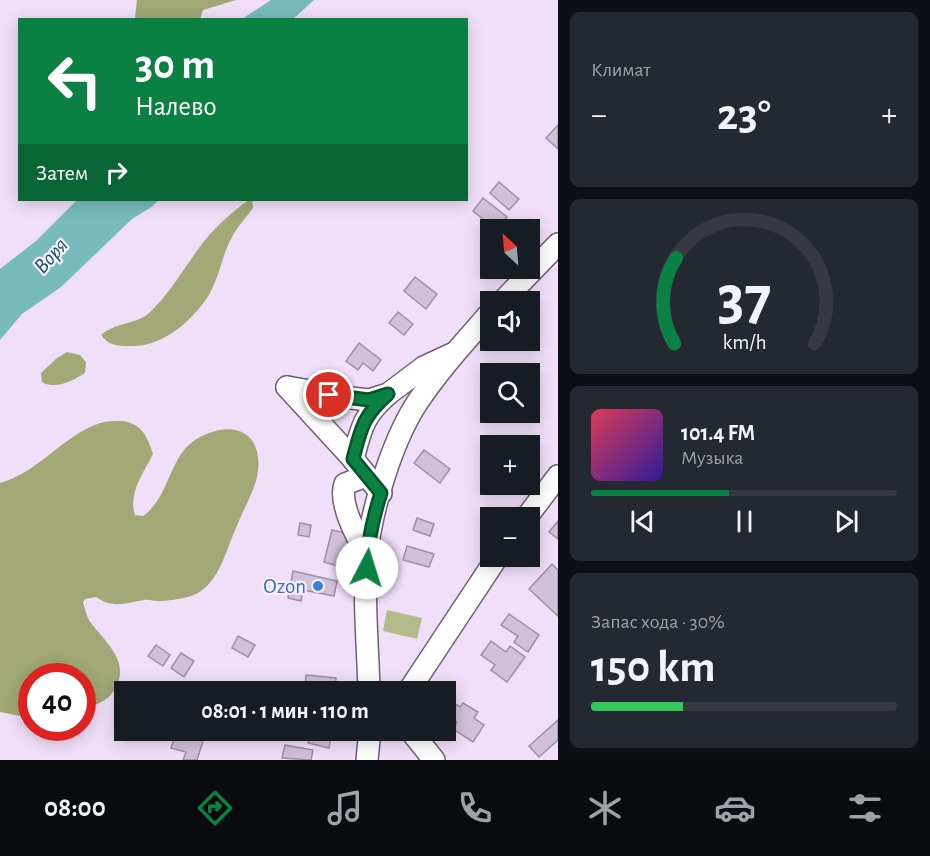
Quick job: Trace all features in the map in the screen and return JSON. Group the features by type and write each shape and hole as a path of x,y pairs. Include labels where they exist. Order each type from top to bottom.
{"street":[{"path":"513,291 558,244"},
{"path":"369,681 367,554 373,517 402,433 414,409 455,353 480,324"},
{"path":"353,459 362,425 373,407 424,367 455,353"},
{"path":"381,493 287,387 369,400 388,394"},
{"path":"366,476 345,484 342,491 343,500 359,542 367,554"},
{"path":"534,507 558,476"},
{"path":"415,681 491,567"},
{"path":"367,760 371,741"},
{"path":"419,741 434,760"}],"shaded area":[{"path":"137,0 236,0 203,10 200,18 135,17"},
{"path":"248,201 252,201 253,208 232,237 210,293 186,322 165,337 141,345 117,345 110,343 101,335 119,325 144,317 156,307 210,234"},
{"path":"67,352 80,355 86,362 85,373 58,385 42,382 41,373"},
{"path":"112,421 123,421 140,428 153,454 135,491 133,507 135,515 143,516 152,508 175,464 190,444 200,437 226,429 245,434 257,450 257,477 250,496 218,571 201,591 177,599 119,604 108,603 96,597 85,599 83,602 88,618 112,649 119,665 118,681 114,681 114,690 109,697 96,704 96,663 18,663 18,715 0,712 0,483 26,471 86,429"},
{"path":"387,610 422,618 417,639 383,631"}],"water":[{"path":"271,0 314,0 294,18 244,18"},
{"name":"Воря","path":"76,201 157,201 132,219 61,287 22,314 0,340 0,269 36,241"}],"building":[{"path":"558,125 558,149 546,138"},
{"path":"499,182 519,199 509,210 490,193"},
{"path":"483,198 507,217 505,219 483,219 473,211"},
{"path":"415,277 437,294 426,309 404,291"},
{"path":"398,312 413,324 404,335 389,323"},
{"path":"359,343 381,360 373,371 363,363 358,370 346,361"},
{"path":"424,450 450,469 440,483 414,463"},
{"path":"417,518 434,524 430,536 413,530"},
{"path":"558,521 558,539 549,532"},
{"path":"300,523 311,525 309,537 298,535"},
{"path":"332,530 350,534 342,567 324,562"},
{"path":"407,546 434,554 429,567 403,560"},
{"path":"552,564 558,570 558,616 529,589"},
{"path":"293,571 337,581 334,596 303,590 301,601 288,598"},
{"path":"509,614 539,635 528,652 514,642 518,636 501,625"},
{"path":"238,636 255,645 248,657 232,648"},
{"path":"491,641 506,652 510,646 525,657 507,682 491,670 495,665 481,655"},
{"path":"156,645 170,655 163,666 148,656"},
{"path":"181,653 194,661 184,677 171,668"},
{"path":"306,675 336,678 336,681 306,681"},
{"path":"463,703 478,712 474,718 484,725 473,742 456,731 456,704 460,707"},
{"path":"558,720 558,740 539,757 529,746"},
{"path":"173,741 203,741 197,760 183,760 186,752 171,748"},
{"path":"309,741 330,741 329,748 308,743"},
{"path":"285,745 313,750 311,760 282,758"}],"place":[{"name":"Ozon","path":"318,586"}],"route":[{"path":"329,395 369,400 388,394 373,407 362,425 353,459 381,493 373,517 367,568"}]}
